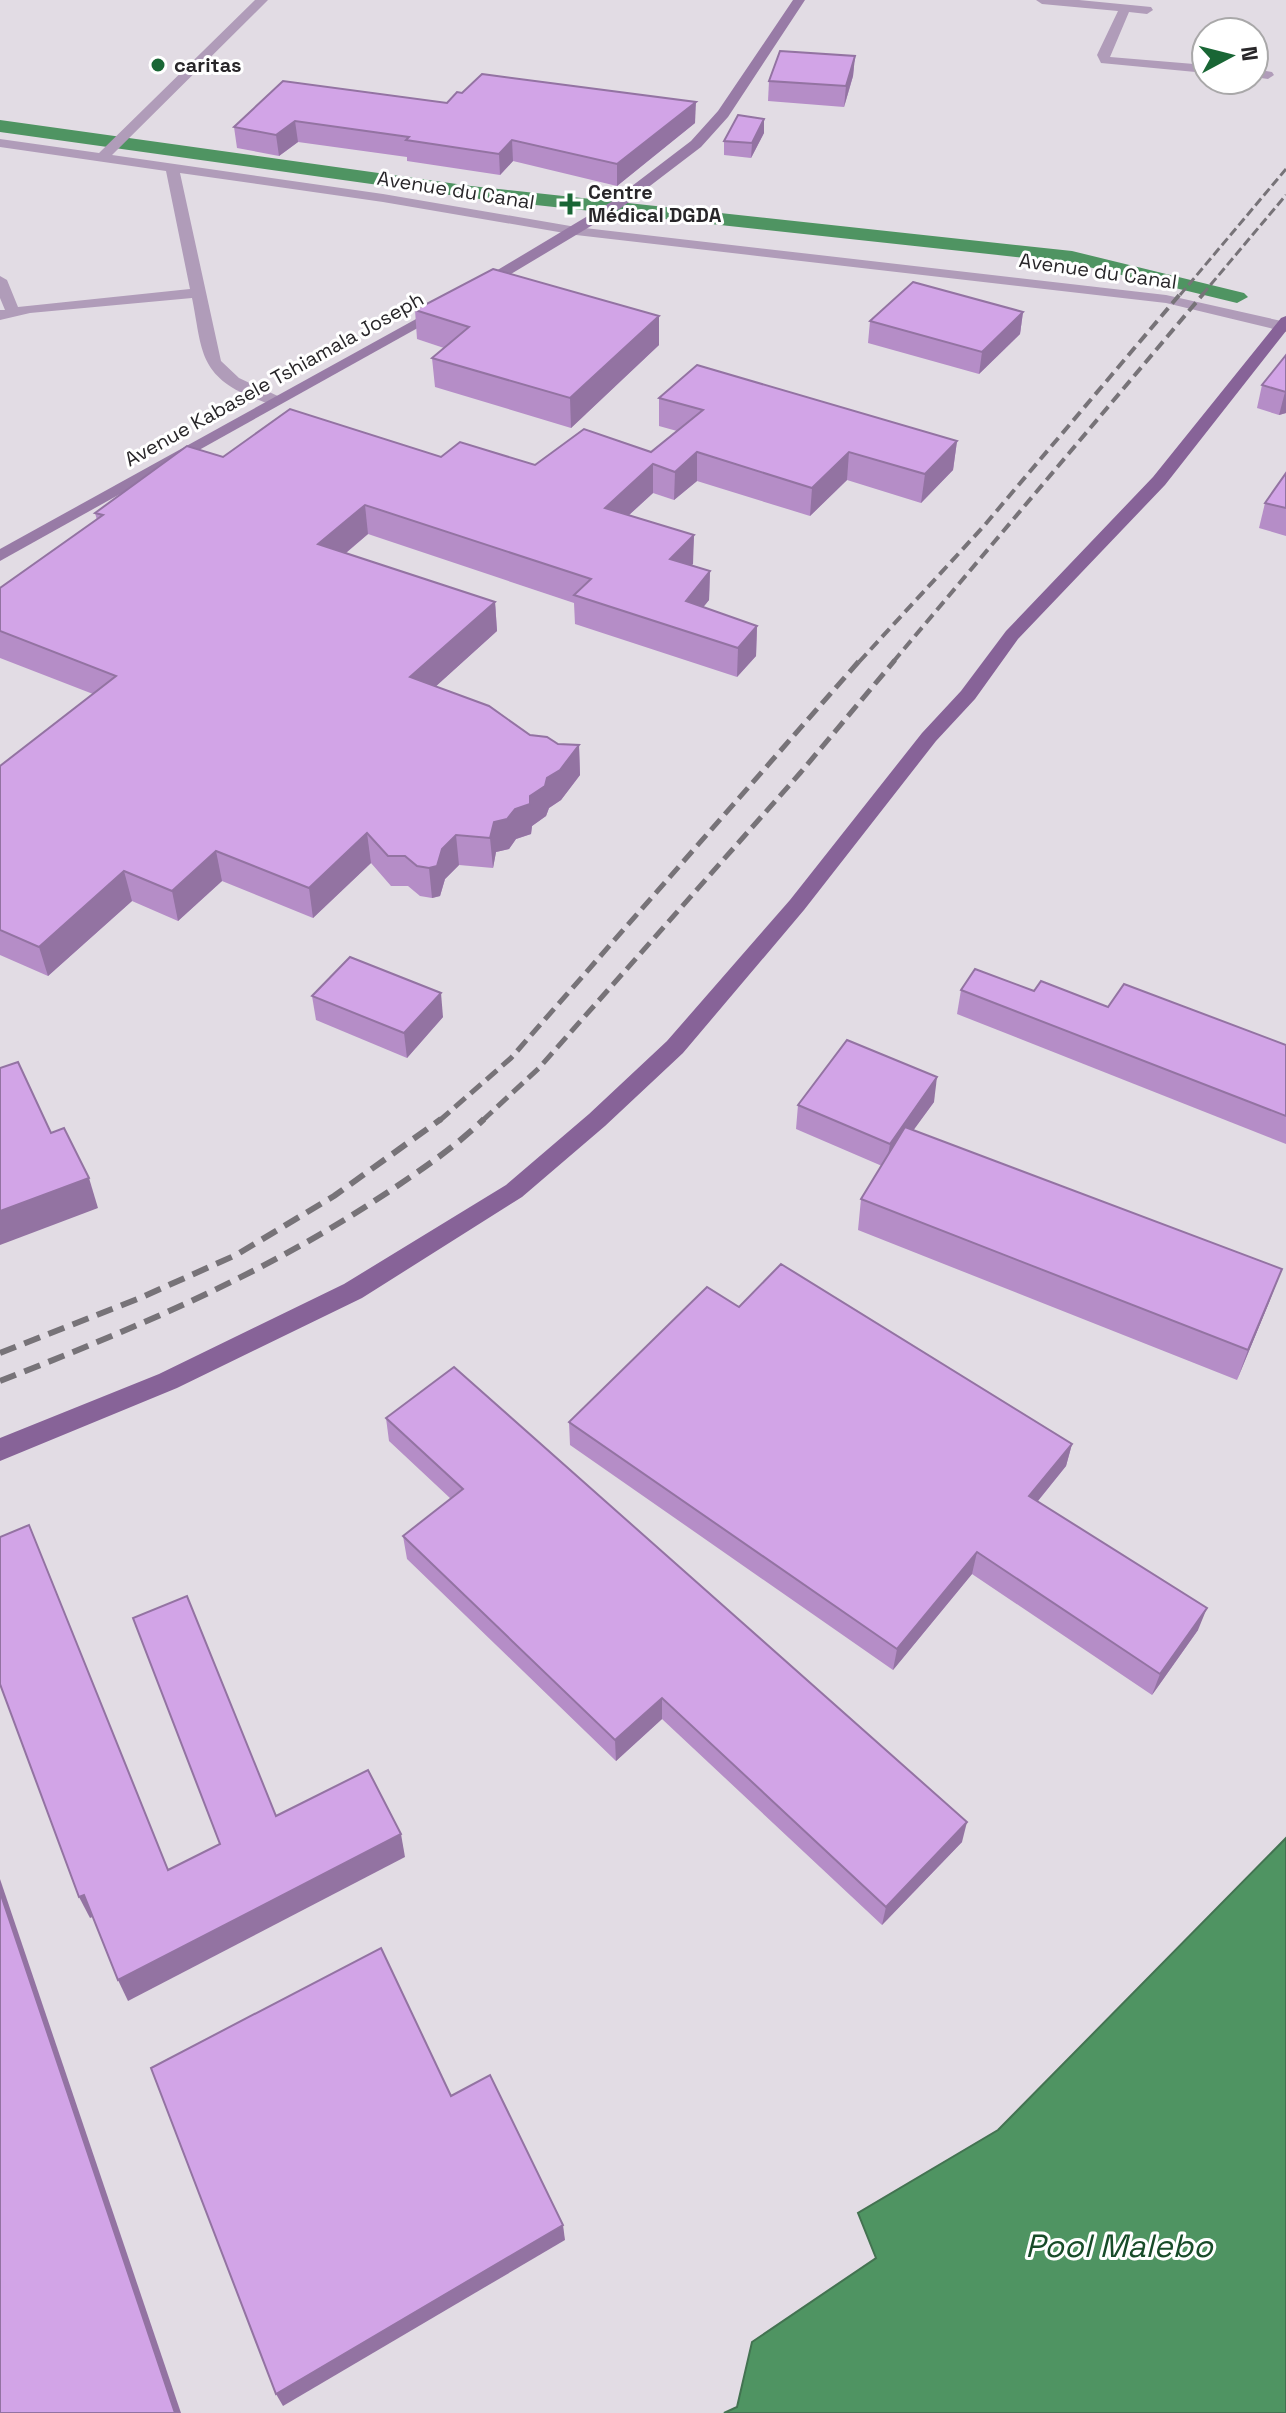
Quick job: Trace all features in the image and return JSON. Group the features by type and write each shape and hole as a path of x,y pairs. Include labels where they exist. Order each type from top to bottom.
{"main road":[{"name":"Avenue Kabasele Tshiamala Joseph","path":"0,556 439,310 616,205 706,134 799,0"},
{"path":"0,1450 168,1381 353,1291 514,1191 597,1120 675,1047 797,905 929,737 968,695 1012,635 1159,481 1285,324"}],"street":[{"path":"106,153 262,0"},
{"path":"1042,0 1147,10"},
{"path":"1125,8 1103,55 1105,60 1190,68"},
{"name":"Avenue du Canal","path":"1,144 106,153 172,168 383,198 576,231 1166,299 1285,324"},
{"path":"172,168 213,362 223,376 274,400"},
{"path":"0,280 6,313 200,293"}],"water":[{"name":"Pool Malebo","path":"1286,1838 1286,2413 724,2413 737,2407 752,2342 876,2258 858,2213 998,2130"}],"building":[{"path":"780,51 855,56 846,86 769,81"},
{"path":"482,74 696,102 617,164 512,140 499,154 406,140 409,137 295,121 276,135 234,127 283,81 447,103"},
{"path":"738,115 764,119 752,143 724,141"},
{"path":"493,269 659,316 570,398 432,358 469,327 415,310"},
{"path":"913,282 1023,312 982,352 870,321"},
{"path":"1286,355 1286,392 1262,385"},
{"path":"697,365 957,441 925,474 849,452 812,488 697,452 675,472 653,464 605,508 694,535 670,559 710,571 686,601 757,626 738,648 574,595 591,579 365,505 318,544 495,602 410,677 489,706 530,735 547,737 558,744 579,745 560,770 547,778 545,786 530,796 530,804 515,809 507,819 494,822 490,838 456,835 442,849 437,866 417,866 405,856 388,856 367,833 309,888 216,851 172,891 124,871 39,947 0,930 0,766 116,676 0,631 0,588 103,515 95,513 187,446 223,457 290,409 441,457 460,442 535,465 584,429 651,452 703,410 659,398"},
{"path":"1286,473 1286,508 1265,503"},
{"path":"350,957 441,993 404,1033 312,996"},
{"path":"975,969 1034,991 1041,981 1108,1007 1124,984 1286,1045 1286,1116 961,990"},
{"path":"847,1040 937,1077 890,1144 798,1105"},
{"path":"18,1062 51,1133 64,1128 89,1178 0,1211 0,1068"},
{"path":"905,1127 1282,1269 1248,1350 861,1199"},
{"path":"781,1264 1072,1444 1029,1496 1207,1608 1160,1674 977,1552 897,1649 569,1422 707,1287 739,1307"},
{"path":"454,1367 967,1822 886,1907 662,1698 615,1740 403,1536 463,1489 386,1418"},
{"path":"29,1525 168,1870 220,1844 133,1618 187,1596 276,1816 368,1770 401,1834 118,1980 84,1895 79,1897 0,1684 0,1537"},
{"path":"0,1892 175,2413 0,2413"},
{"path":"381,1948 451,2096 490,2075 563,2225 276,2394 151,2068"}],"waterway":[{"path":"0,126 471,192 1072,257 1237,297"}],"railway":[{"path":"1180,295 1286,169"},
{"path":"1202,295 1286,195"},
{"path":"859,662 983,527 1181,293"},
{"path":"893,662 1204,293"},
{"path":"439,1121 511,1058 860,660"},
{"path":"482,1121 539,1068 801,772 895,660"},
{"path":"0,1353 140,1298 236,1255 334,1196 441,1119"},
{"path":"0,1381 196,1299 291,1251 409,1178 484,1119"}],"place":[{"name":"caritas","path":"158,65"},
{"name":"Centre Médical DGDA","path":"570,204"}]}
